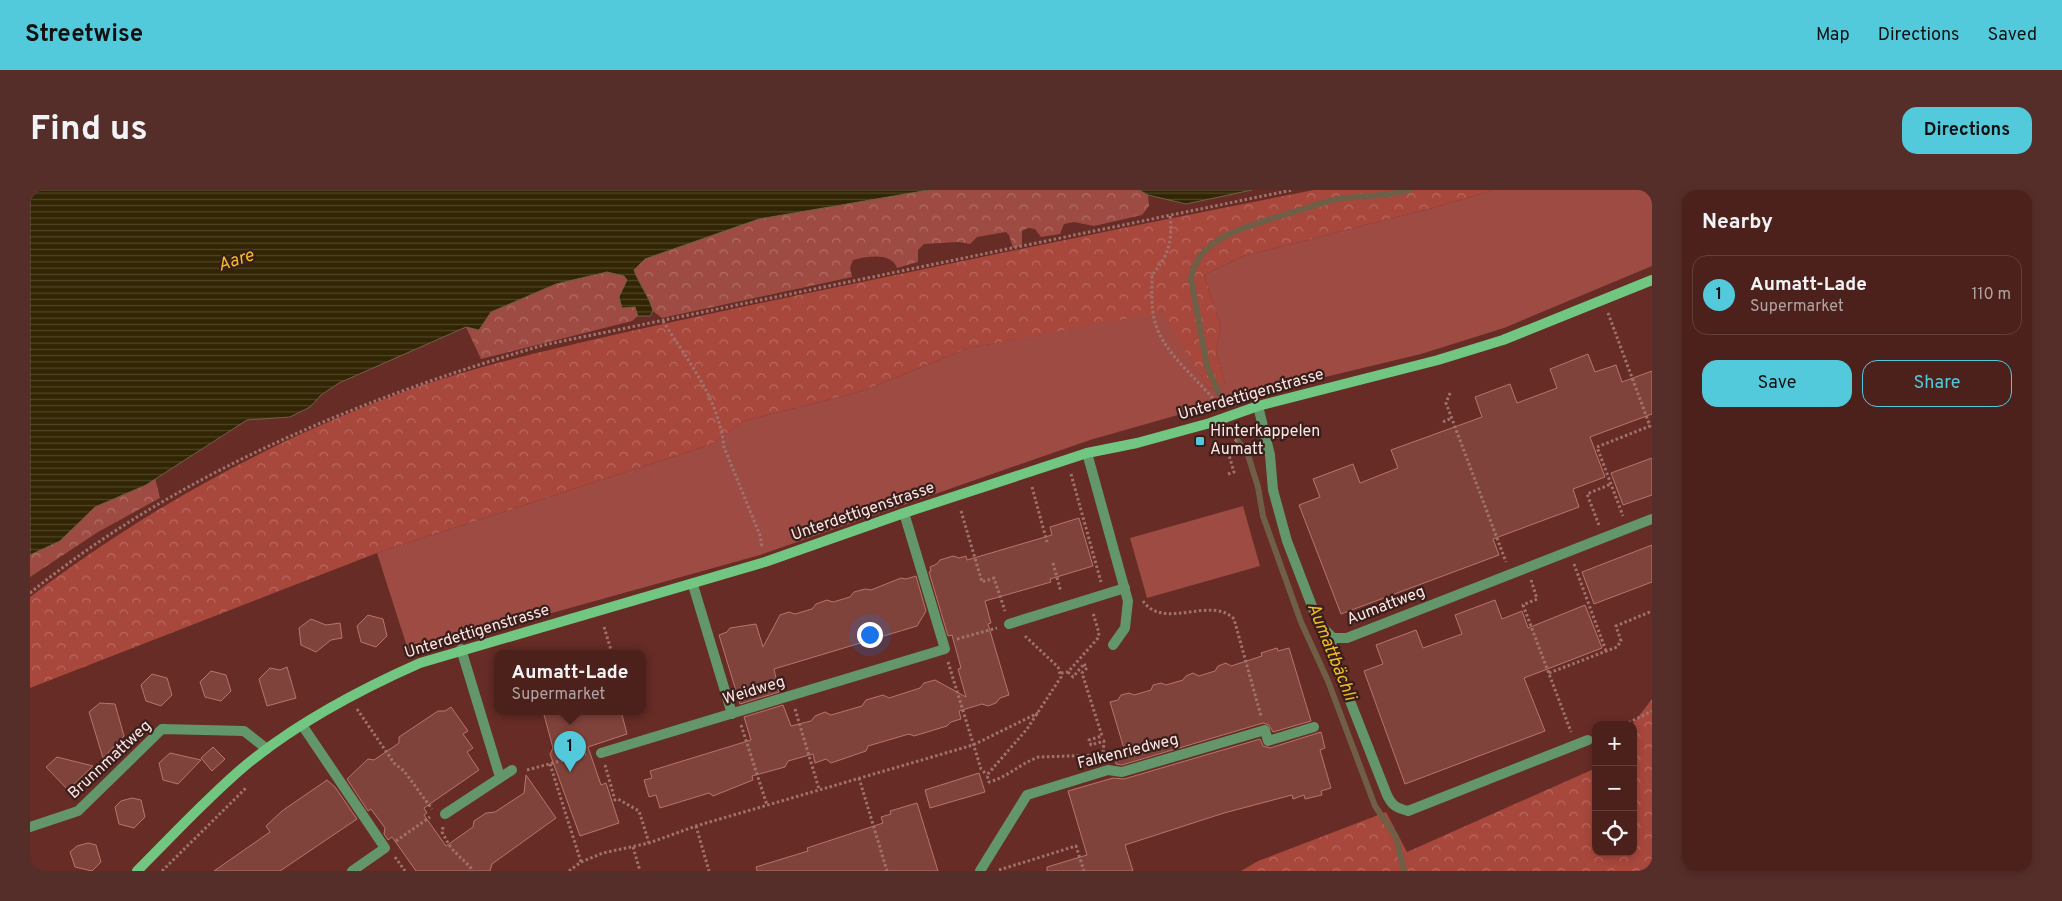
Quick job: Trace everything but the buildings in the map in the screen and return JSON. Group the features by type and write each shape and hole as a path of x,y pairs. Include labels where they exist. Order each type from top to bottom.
{"street":[{"name":"Unterdettigenstrasse","path":"138,871 223,785 267,749 302,725 368,685 420,663 460,649 765,562 904,513 1087,453 1137,443 1258,406 1438,360 1503,340 1652,280"},
{"name":"Aumattweg","path":"1258,406 1270,456 1273,490 1287,541 1316,614 1324,630 1332,638 1347,638 1652,520"},
{"path":"1087,453 1128,601 1128,620 1120,637 1113,646"},
{"path":"904,513 944,646"},
{"path":"693,584 735,713"},
{"path":"1009,624 1125,588"},
{"path":"1332,638 1330,650 1387,795 1392,804 1398,808 1408,811 1588,740"},
{"name":"Weidweg","path":"601,753 735,713 944,646"},
{"path":"460,649 500,776"},
{"path":"302,725 386,848 352,871"},
{"path":"1265,730 1268,741 1314,727"},
{"name":"Brunnmattweg","path":"30,826 78,811 162,729 244,731 267,749"},
{"name":"Falkenriedweg","path":"980,871 1027,795 1108,770 1122,772 1265,730"},
{"path":"440,814 512,770"}],"path":[{"path":"30,593 101,542 204,478 313,426 386,396 483,362 544,345 1292,190"},
{"path":"1170,216 1172,235 1168,251 1162,263 1152,275 1154,318 1160,335 1188,373 1211,396 1226,417"},
{"path":"662,321 712,399 724,447 760,535 765,562"},
{"path":"1612,324 1650,426 1597,446 1619,505"},
{"path":"1450,392 1446,403 1511,574"},
{"path":"1443,422 1452,418"},
{"path":"1228,452 1234,472 1228,474"},
{"path":"1071,474 1104,594"},
{"path":"1599,526 1587,494 1611,484"},
{"path":"1032,487 1047,542"},
{"path":"960,511 982,582 994,578 1009,624 944,646 948,665 981,770 987,775 989,782 1002,779 1030,760 1039,757 1074,758 1104,755"},
{"path":"1569,552 1606,651"},
{"path":"1053,563 1065,607"},
{"path":"1526,568 1538,598 1523,604 1576,746"},
{"path":"1125,588 1139,590 1144,604 1154,610 1176,614 1211,611 1230,614 1234,619 1265,730"},
{"path":"1548,673 1617,647 1620,643 1616,626 1652,612"},
{"path":"1061,674 1068,672 1098,638 1096,621"},
{"path":"604,627 611,650"},
{"path":"987,775 1027,729 1059,682 1061,674 1058,667 1025,636 1033,633"},
{"path":"1068,672 1073,677 1084,664 1087,668 1082,673 1102,736 1089,740 1091,745 1104,741 1104,755 1108,770"},
{"path":"357,709 394,763 404,771 440,814 386,848"},
{"path":"1632,721 1652,711"},
{"path":"735,713 767,805"},
{"path":"569,871 581,862 602,853 648,843 696,826 973,745 1038,713"},
{"path":"798,719 819,789"},
{"path":"512,770 530,770 593,752 601,753"},
{"path":"550,764 581,862"},
{"path":"859,778 887,871"},
{"path":"610,783 615,800 618,799 638,811 648,843"},
{"path":"696,826 710,871"},
{"path":"444,836 456,854 464,858 473,871"},
{"path":"996,871 1076,846 1084,871"},
{"path":"633,847 640,871"},
{"path":"400,865 405,871"}],"green space":[{"path":"30,190 1252,190 1186,204 1148,195 1149,206 1142,215 1094,226 1074,222 1064,224 1060,234 1041,237 1035,229 1028,228 1022,231 1022,246 1013,248 1009,235 1006,232 977,237 970,244 958,242 924,244 918,250 918,262 897,268 890,259 885,257 878,256 853,260 850,268 852,277 662,318 653,311 650,316 638,316 632,321 481,359 466,327 339,383 321,395 310,407 290,417 247,420 155,478 160,498 98,532 30,577"},
{"path":"1314,190 1494,190 1429,209 1243,256 1204,275 1221,326 1216,351 1225,384 1209,389 1161,312 969,348 862,391 744,421 712,444 377,553 30,688 30,597 122,532 219,475 321,425 373,403 426,384 477,369 631,331 1025,248"},
{"path":"1494,190 1652,190 1652,266 1504,328 1421,354 1234,399 1090,440 760,555 452,641 410,656 377,553 712,444 744,421 862,391 969,348 1161,311 1209,389 1225,384 1216,351 1221,326 1204,275 1243,256 1429,209"},
{"path":"1243,506 1260,566 1147,598 1130,538"},
{"path":"1652,699 1652,871 1241,871 1258,861 1386,812 1407,852 1592,770 1592,856 1637,856 1637,721 1635,721"}],"water":[{"name":"Aare","path":"36,190 929,190 759,219 645,259 634,270 653,311 650,316 638,316 635,307 622,308 619,297 627,280 624,276 607,272 556,284 491,312 479,330 466,327 339,383 321,395 310,407 290,417 247,420 146,485 95,507 60,541 30,555 30,196"},
{"path":"1139,190 1252,190 1186,204 1148,195"}],"waterway":[{"name":"Aumattbächli","path":"1218,392 1207,366 1191,279 1196,264 1204,252 1215,242 1229,234 1260,222 1326,202 1410,190"},
{"name":"Aumattbächli","path":"1238,441 1248,455 1258,487 1263,516 1301,622 1328,681 1375,806 1396,837 1404,871"}],"place":[{"name":"Hinterkappelen Aumatt","path":"1200,441"},
{"name":"Aumatt-Lade","path":"570,772"}]}
